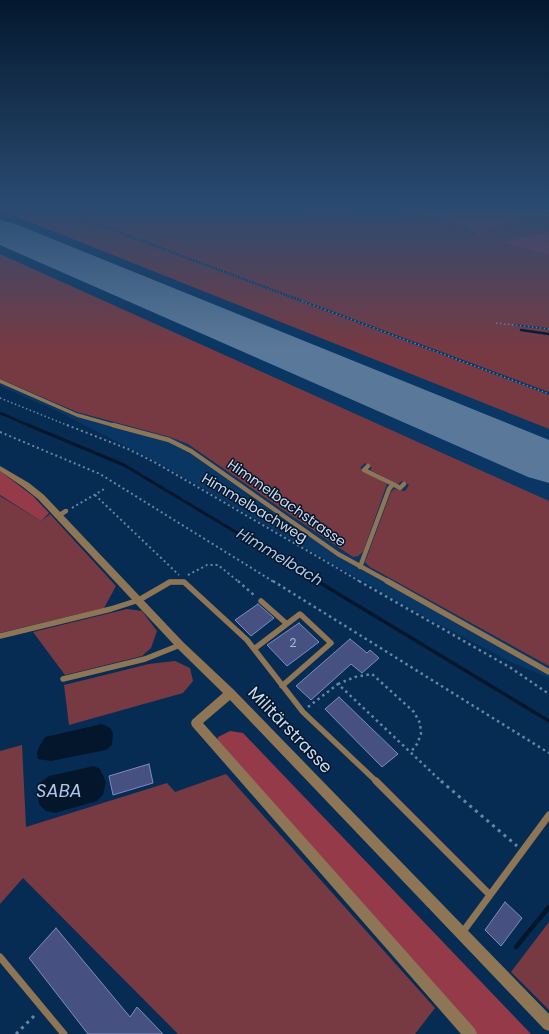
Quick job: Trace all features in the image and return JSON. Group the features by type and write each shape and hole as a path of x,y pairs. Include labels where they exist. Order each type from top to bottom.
{"street":[{"name":"Militärstrasse","path":"0,468 26,484 58,516 180,645 230,693 549,1024"},
{"path":"230,693 196,723 470,1034"}],"lane":[{"name":"Himmelbachstrasse","path":"0,381 77,415 169,440 191,451 295,525 360,567 549,672"},
{"path":"368,466 364,470 400,488 404,484"},
{"path":"360,567 389,490 393,484"},
{"path":"58,516 66,511"},
{"path":"0,636 110,609 139,600 170,582 184,582 247,640 303,712 374,779 490,895"},
{"path":"261,601 287,624"},
{"path":"254,649 300,614 331,643 282,686"},
{"path":"63,679 145,659 180,645"},
{"path":"462,934 549,815"},
{"path":"0,957 64,1034"}],"path":[{"path":"174,253 549,394"},
{"path":"496,323 549,329"},
{"name":"Himmelbachweg","path":"0,398 128,449 156,463 319,559 511,668 549,694"},
{"path":"0,432 100,474 549,753"},
{"path":"66,511 106,488"},
{"path":"95,494 183,578 207,565 218,565 261,601"},
{"path":"303,712 338,684 355,677 372,674 414,712 420,723 421,734 417,744 410,752"},
{"path":"338,684 410,752 522,851"},
{"path":"16,1034 42,1008"}],"shaded area":[{"path":"0,253 549,253 549,678 511,662 425,617 157,462 57,411 0,386"},
{"path":"108,253 172,253 549,395 549,429"},
{"path":"177,253 543,253 549,255 549,328 514,324 515,326 549,330 549,392"},
{"path":"0,254 549,501 549,666 370,567 365,562 391,492 394,489 405,491 409,485 402,481 398,484 370,470 372,468 365,463 360,468 387,484 363,552 358,556 353,557 188,444 170,437 77,412 0,379"},
{"path":"0,471 33,496 49,513 41,521 0,495"},
{"path":"0,496 41,521 50,514 116,586 104,608 0,633"},
{"path":"127,609 142,611 157,631 151,648 142,656 65,675 33,632"},
{"path":"175,661 190,668 193,681 183,693 69,725 64,685 149,664"},
{"path":"230,731 243,733 531,1034 470,1034 215,750 218,737"},
{"path":"22,745 26,827 167,783 175,792 226,774 435,1008 415,1034 178,1034 23,878 0,904 0,751"},
{"path":"549,922 549,1010 511,972"}],"water":[{"name":"SABA","path":"102,724 110,728 113,733 112,745 106,750 51,761 38,759 37,754 39,747 45,737"},
{"name":"SABA","path":"94,766 100,769 106,782 103,795 97,801 55,813 46,811 39,804 37,791 41,782 49,776"}],"building":[{"path":"258,604 274,618 251,636 235,620"},
{"path":"299,623 319,642 287,666 267,645"},
{"path":"350,639 367,653 370,650 379,658 362,673 351,664 311,700 296,686"},
{"path":"339,697 398,754 382,767 325,709"},
{"path":"149,764 153,783 113,795 109,776"},
{"path":"505,902 522,918 501,946 485,930"},
{"path":"56,928 130,1017 137,1007 163,1034 88,1034 29,958"}],"waterway":[{"path":"521,330 549,334"},
{"name":"Himmelbach","path":"0,413 30,426"},
{"name":"Himmelbach","path":"28,425 124,465 319,582"},
{"name":"Himmelbach","path":"317,581 549,721"},
{"path":"516,947 549,907"}],"runway":[{"path":"53,253 549,463"}]}
